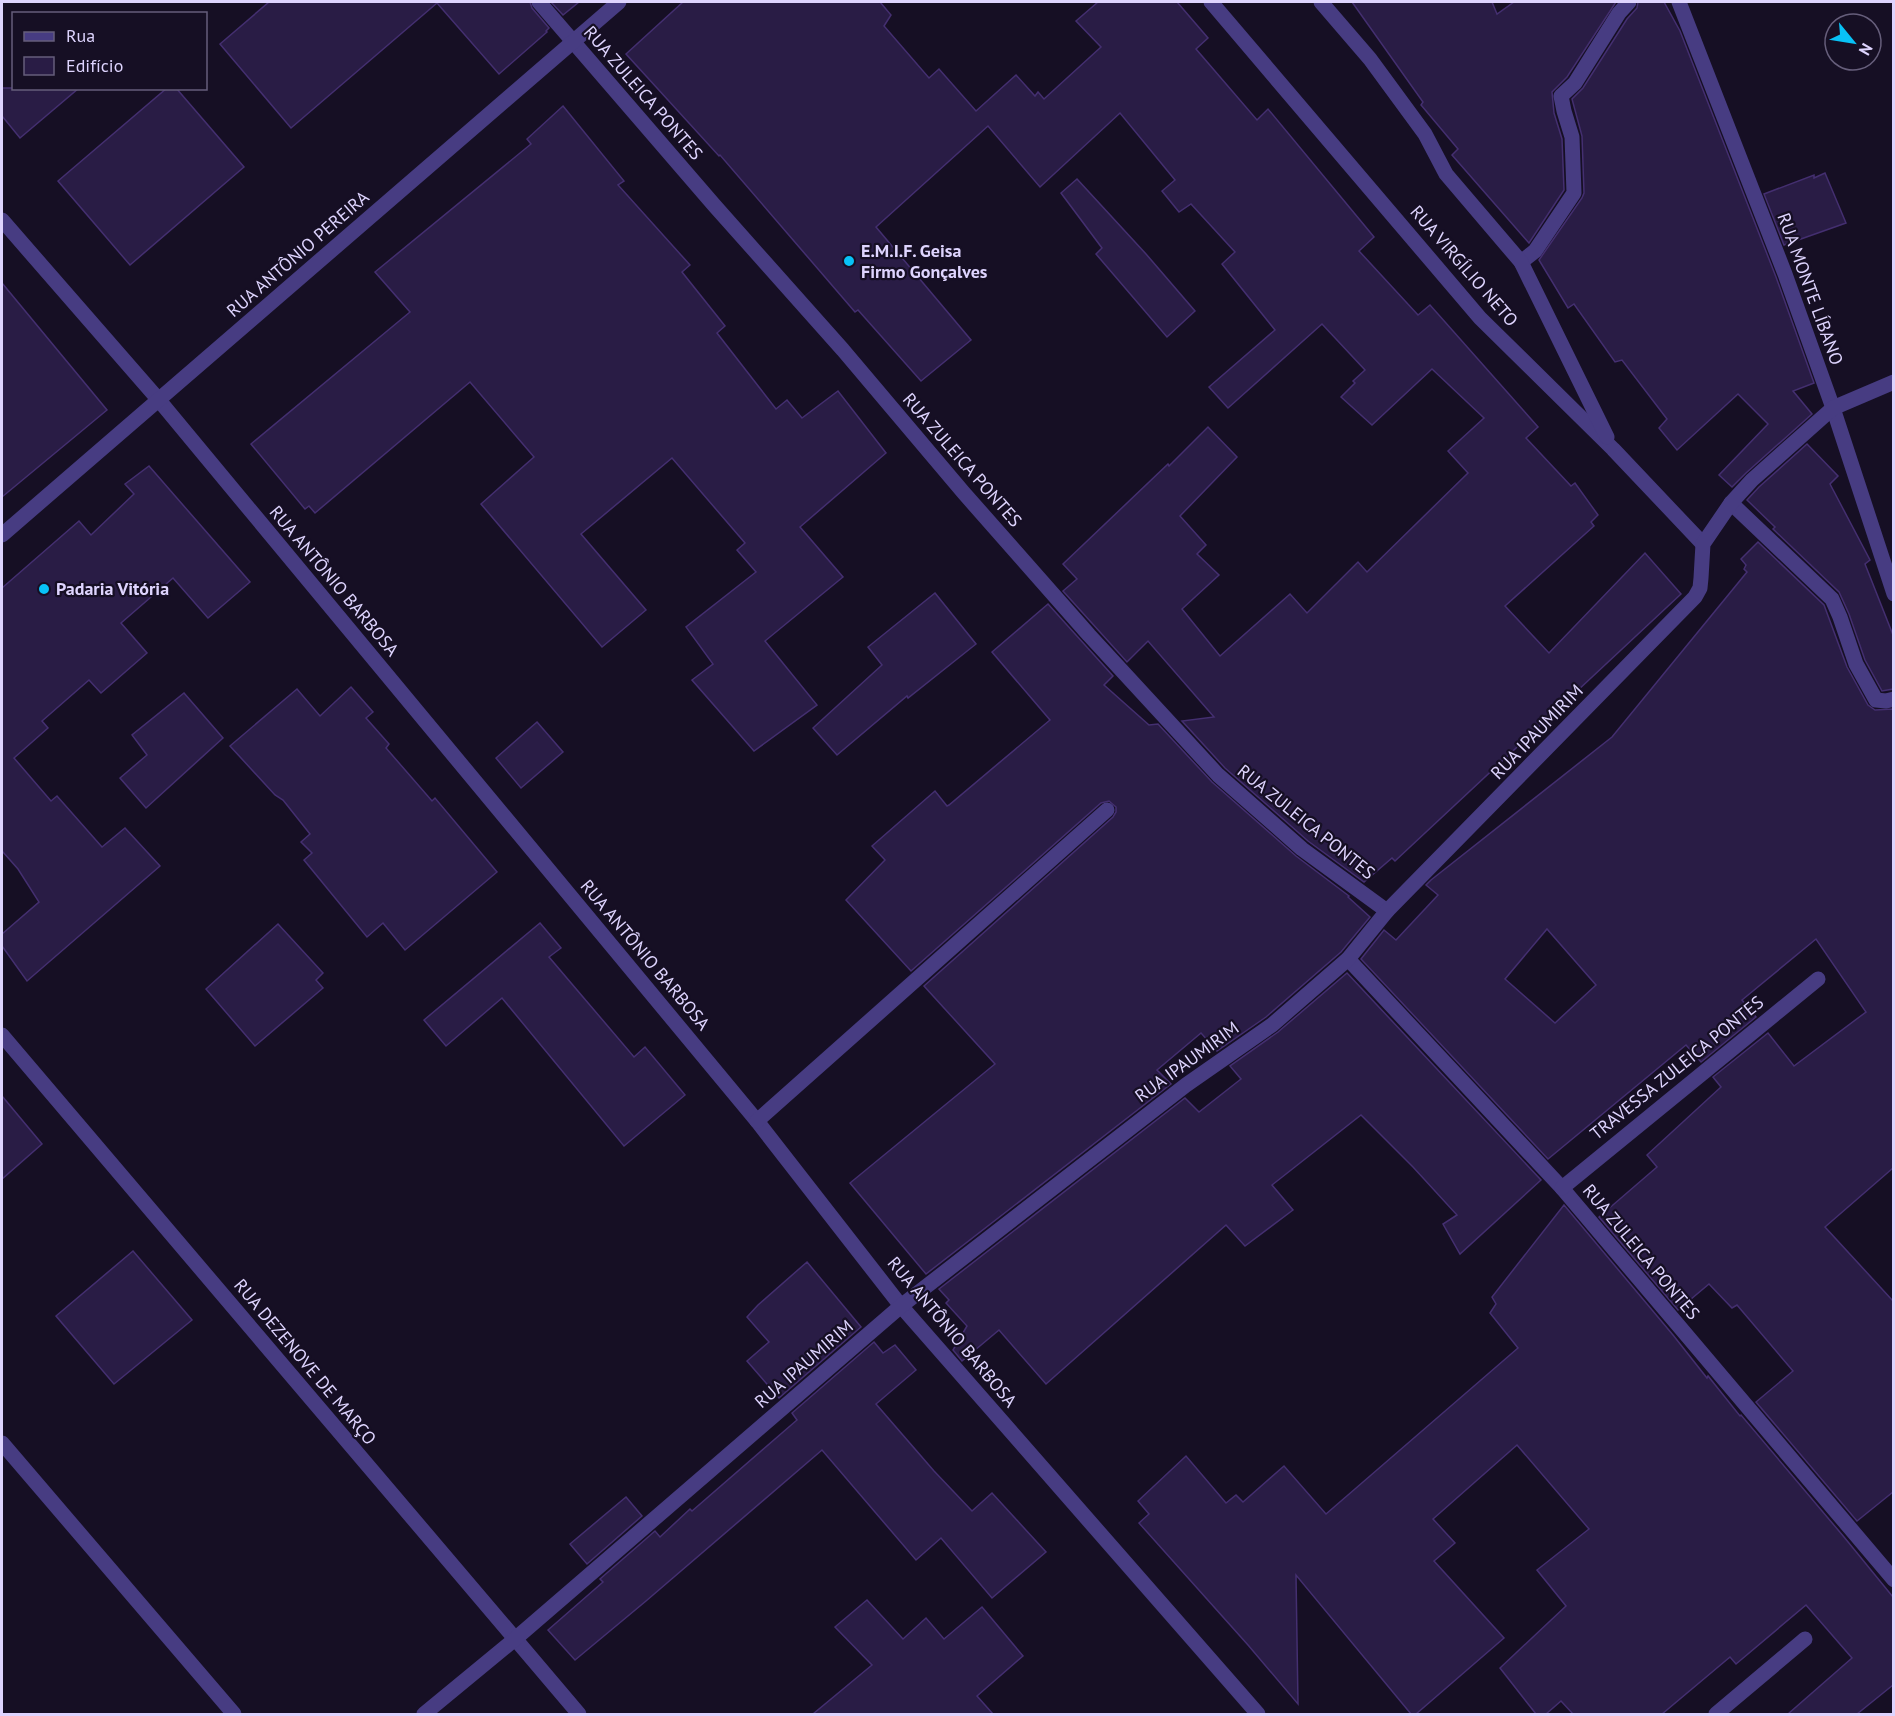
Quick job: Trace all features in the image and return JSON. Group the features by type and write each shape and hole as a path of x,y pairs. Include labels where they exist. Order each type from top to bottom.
{"street":[{"name":"RUA ZULEICA PONTES","path":"539,2 843,350 963,492 1218,775 1302,849 1387,911"},
{"name":"RUA ANTÔNIO PEREIRA","path":"2,535 619,2"},
{"name":"RUA VIRGÍLIO NETO","path":"1211,2 1480,318 1613,449 1702,544"},
{"path":"1321,2 1370,59 1418,124 1446,174 1521,262 1613,449"},
{"path":"1521,262 1536,251 1574,193 1572,137 1561,96 1575,83 1619,13 1629,2"},
{"name":"RUA MONTE LÍBANO","path":"1678,2 1785,273 1833,408 1893,594"},
{"name":"RUA ANTÔNIO BARBOSA","path":"2,220 158,399 757,1121 902,1306 1258,1714"},
{"path":"1702,544 1731,503 1752,480 1833,408 1893,382"},
{"path":"1731,503 1832,599 1856,664 1876,700 1893,699"},
{"name":"RUA IPAUMIRIM","path":"424,1714 515,1639 902,1306 1186,1085 1272,1025 1347,960 1387,911 1695,597 1700,588 1702,544"},
{"path":"757,1121 1107,810"},
{"name":"RUA ZULEICA PONTES","path":"1347,960 1562,1188 1893,1580"},
{"name":"TRAVESSA ZULEICA PONTES","path":"1562,1188 1818,978"},
{"name":"RUA DEZENOVE DE MARÇO","path":"2,1035 579,1714"},
{"path":"2,1443 234,1714"},
{"path":"1716,1714 1804,1639"}],"building":[{"path":"269,2 530,2 532,8 549,28 499,74 437,3 291,128 220,44"},
{"path":"551,2 579,2 563,15"},
{"path":"683,2 880,2 891,15 884,26 929,78 939,69 976,111 1016,75 1035,96 1038,92 1044,99 1101,47 1076,21 1098,2 1177,2 1208,38 1196,49 1257,120 1268,109 1374,237 1359,251 1418,315 1430,305 1538,427 1526,438 1571,486 1575,483 1598,515 1591,522 1594,526 1505,606 1549,653 1645,553 1681,594 1395,861 1392,858 1364,882 1308,841 1225,768 1182,721 1214,717 1148,641 1127,662 1063,591 1077,579 1063,564 1208,427 1237,457 1180,516 1206,545 1197,554 1219,575 1182,609 1220,656 1290,594 1307,613 1358,562 1367,572 1468,473 1448,451 1484,418 1432,369 1372,425 1341,397 1365,370 1322,324 1228,408 1209,387 1275,330 1222,264 1235,252 1191,204 1179,212 1162,191 1175,180 1120,113 1040,187 988,126 876,227 971,340 921,381 858,310 855,312 720,155 626,54"},
{"path":"1352,2 1492,2 1497,14 1514,2 1616,2 1567,77 1552,92 1554,113 1562,139 1564,190 1529,243 1452,155 1458,149 1421,105 1423,102"},
{"path":"1638,2 1664,2 1680,31 1776,277 1814,383 1793,391 1812,414 1732,487 1719,475 1768,424 1738,394 1677,450 1659,428 1667,419 1622,360 1615,362 1574,304 1568,308 1539,260 1584,193 1582,136 1572,99 1583,88 1627,19 1637,8"},
{"path":"2,88 77,90 20,138 2,116"},
{"path":"165,90 178,90 244,167 130,265 58,181"},
{"path":"563,106 624,181 618,185 690,265 682,272 725,326 717,333 776,409 787,400 802,418 838,391 886,453 800,527 843,577 765,641 817,705 754,751 692,680 713,664 686,627 756,572 737,550 745,543 672,458 581,534 646,610 602,647 481,504 534,457 470,382 315,513 309,506 305,509 251,444 410,312 375,272 531,144 527,139"},
{"path":"1825,173 1846,223 1784,245 1764,194"},
{"path":"1077,179 1195,311 1167,337 1096,254 1102,248 1061,193"},
{"path":"2,283 107,410 2,497"},
{"path":"1807,444 1838,476 1830,484 1870,560 1865,564 1893,635 1893,689 1882,691 1865,660 1839,592 1773,529 1775,527 1747,500"},
{"path":"149,466 250,582 208,618 173,578 121,623 147,653 101,693 89,680 42,721 48,728 14,758 51,801 57,796 102,847 125,828 160,866 27,981 2,946 2,934 39,902 18,869 2,851 2,588 79,521 91,535 134,494 125,484"},
{"path":"1758,542 1824,605 1847,667 1868,705 1875,710 1893,709 1893,1168 1825,1227 1893,1301 1893,1492 1857,1521 1756,1402 1793,1371 1737,1305 1732,1308 1709,1284 1678,1310 1599,1217 1657,1167 1647,1155 1721,1087 1713,1077 1768,1033 1794,1066 1866,1012 1816,939 1742,1000 1756,1017 1701,1062 1686,1045 1548,1159 1361,959 1384,930 1396,940 1438,895 1426,885 1431,880 1612,737 1747,572 1744,569 1746,565 1741,559","holes":["1547,929 1596,985 1555,1023 1505,979"]},
{"path":"935,593 976,644 908,698 907,696 837,755 813,728 882,665 868,647"},
{"path":"1048,604 1113,676 1104,685 1149,725 1158,724 1212,782 1296,856 1349,896 1370,917 1341,952 1266,1017 1217,1051 1201,1033 1157,1070 1171,1084 926,1274 850,1183 995,1064 924,986 1113,817 1116,807 1109,801 1101,803 911,971 846,900 885,860 872,846 935,791 947,806 949,805 1050,720 992,652"},
{"path":"351,687 373,712 366,718 389,744 386,748 432,801 435,798 497,872 405,950 383,923 367,937 304,860 312,853 301,842 310,834 283,800 275,795 230,746 297,689 320,716"},
{"path":"184,693 223,738 146,808 120,778 147,755 132,735"},
{"path":"537,722 563,752 521,788 496,758"},
{"path":"540,923 561,948 549,957 634,1057 645,1047 685,1095 624,1146 502,998 446,1046 424,1020"},
{"path":"278,924 323,973 316,980 323,988 255,1046 206,989"},
{"path":"1347,973 1541,1180 1460,1254 1443,1224 1457,1215 1361,1115 1272,1185 1293,1210 1245,1246 1226,1225 1046,1384 999,1330 962,1361 953,1350 967,1326 946,1303 949,1300 939,1289 1185,1098 1199,1112 1241,1079 1230,1066 1278,1032"},
{"path":"2,1096 42,1144 2,1179"},
{"path":"1564,1205 1893,1597 1893,1685 1857,1714 1788,1714 1852,1658 1806,1605 1736,1664 1730,1657 1662,1714 1573,1714 1561,1701 1546,1714 1536,1714 1500,1668 1566,1606 1537,1570 1589,1529 1517,1445 1433,1519 1455,1543 1434,1561 1504,1638 1416,1714 1411,1714 1296,1575 1298,1704 1139,1523 1149,1514 1138,1501 1186,1456 1226,1503 1236,1495 1243,1502 1284,1466 1326,1514 1518,1348 1490,1313 1496,1304 1492,1297"},
{"path":"133,1251 192,1320 114,1384 56,1316"},
{"path":"807,1262 861,1327 779,1398 747,1361 769,1342 747,1317"},
{"path":"874,1342 883,1353 895,1345 916,1370 876,1404 972,1511 992,1493 1046,1552 992,1598 941,1538 916,1560 822,1450 575,1660 548,1630 603,1582 600,1579 655,1531 660,1537 690,1509 692,1511 797,1420 792,1413"},
{"path":"626,1497 642,1516 587,1564 570,1544"},
{"path":"867,1600 903,1639 926,1618 944,1639 982,1607 1023,1656 977,1696 993,1714 813,1714 872,1665 835,1627"}],"place":[{"name":"E.M.I.F. Geisa Firmo Gonçalves","path":"849,261"},
{"name":"Padaria Vitória","path":"44,589"}]}
